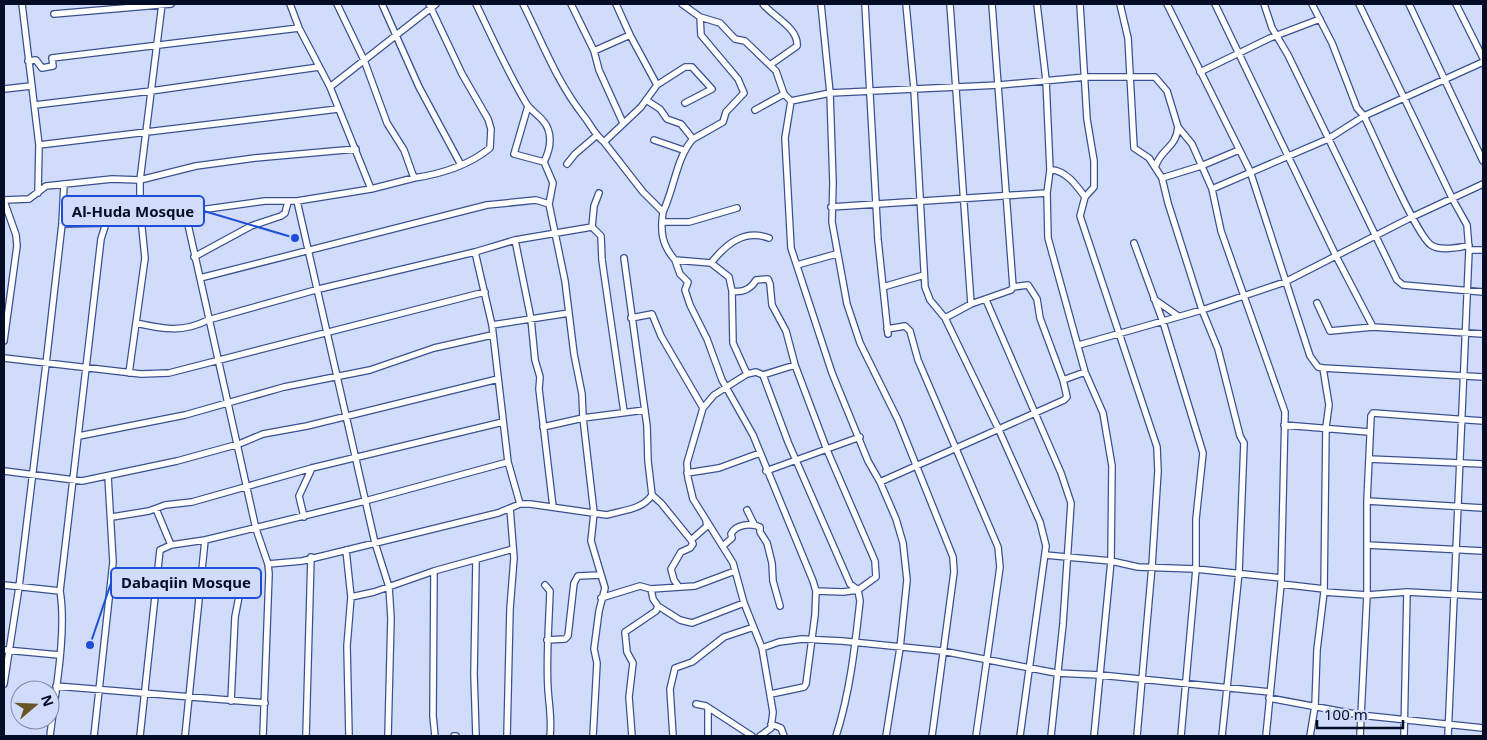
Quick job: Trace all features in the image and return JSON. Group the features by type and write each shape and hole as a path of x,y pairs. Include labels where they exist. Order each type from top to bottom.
{"street":[{"path":"22,4 39,145 38,193"},
{"path":"54,14 145,4 170,4"},
{"path":"290,4 330,87 371,189"},
{"path":"337,4 364,60 387,123 404,150 414,178"},
{"path":"382,4 419,87 461,165"},
{"path":"476,4 500,56 528,106 535,111 548,127 549,154 544,162"},
{"path":"523,4 556,75 596,136 604,142 643,192 663,212"},
{"path":"571,4 594,51 599,70 623,123"},
{"path":"616,4 630,35 658,85"},
{"path":"682,4 700,17 720,23 735,39 745,41 778,75 784,94 791,101"},
{"path":"762,4 792,31 798,41 797,46 770,65"},
{"path":"821,4 830,93 832,206 836,254 847,304 860,343 898,420 953,557 954,572 932,736"},
{"path":"865,4 876,204 888,331 905,326 910,331 918,360 998,547 1000,567 976,736"},
{"path":"906,4 914,89 925,287 930,300 945,318 998,428 1040,522 1045,555 1020,736"},
{"path":"950,4 970,304"},
{"path":"992,4 1013,287"},
{"path":"1037,4 1046,80 1050,170 1048,238 1064,303 1079,345 1085,372 1103,413 1112,458 1111,562 1094,736"},
{"path":"1080,4 1088,119 1094,161 1094,187 1085,197 1080,216 1113,312 1118,334 1142,396 1157,447 1158,470 1152,566 1137,736"},
{"path":"1120,4 1128,38 1134,148 1156,165 1162,178 1168,203 1202,310 1218,349 1227,394 1244,443 1239,572 1222,736"},
{"path":"1167,4 1250,171 1310,356 1318,367 1483,377"},
{"path":"1215,4 1336,256 1373,327"},
{"path":"1264,4 1277,36 1397,280 1403,285 1483,292"},
{"path":"1312,4 1357,108 1364,116 1412,217 1431,245 1443,248 1469,247 1483,250"},
{"path":"1359,4 1453,200 1467,225 1469,247 1456,550 1452,595 1448,736"},
{"path":"1409,4 1483,161"},
{"path":"1212,189 1328,139 1364,116 1445,80 1483,60 1456,4"},
{"path":"130,373 145,258 140,218 140,180 162,5"},
{"path":"62,224 106,223 265,200 288,202 371,189 433,175 477,159 490,148 491,129 482,106 465,80 432,5 330,87"},
{"path":"700,17 701,35 738,79 744,93 726,112 723,122 693,140 683,150 677,176 663,212 661,231 664,247 676,260 680,274 688,282 686,296 708,339 726,388 745,417 766,471 799,544 816,590 804,687 771,694"},
{"path":"1200,72 1277,36 1320,19"},
{"path":"28,61 36,60 42,68 53,66 52,58 300,28"},
{"path":"594,51 630,35"},
{"path":"604,142 646,100 658,85 685,66 692,67 712,89 685,104"},
{"path":"35,105 151,92 319,67"},
{"path":"791,101 830,93 999,86 1046,80 1086,78 1155,77 1167,91 1178,127 1192,144 1212,189 1221,231 1285,412 1281,581 1266,736"},
{"path":"4,89 31,86"},
{"path":"754,110 784,94"},
{"path":"646,100 660,109 667,119 681,124 693,140"},
{"path":"791,101 785,138 788,163 787,210 789,240 815,326 868,461 880,482 896,519 905,557 907,580 900,648 886,736"},
{"path":"528,106 514,154 544,162"},
{"path":"39,145 338,109"},
{"path":"1156,165 1159,155 1174,143 1178,127"},
{"path":"568,164 575,154 596,136"},
{"path":"654,140 683,150"},
{"path":"4,341 17,246 16,235 4,200 29,198 46,186 140,180 196,166 356,148"},
{"path":"1162,178 1201,166 1238,150"},
{"path":"544,162 553,182 549,204 557,234 582,394 594,513 591,541 605,588 601,598 594,650 597,663 593,736"},
{"path":"1050,170 1056,170 1072,180 1085,197"},
{"path":"4,684 6,650 19,587 46,364 62,224 64,184"},
{"path":"1079,345 1163,322 1285,282 1412,217 1453,200 1483,184"},
{"path":"592,227 594,206 599,193"},
{"path":"832,206 1048,193"},
{"path":"200,278 487,205 536,200 549,204"},
{"path":"297,201 319,289 326,332 375,543 389,587 391,618 388,736 394,736"},
{"path":"194,257 251,226 281,216 285,213 288,202"},
{"path":"662,222 689,222 737,208"},
{"path":"185,211 208,320 239,444 256,528 268,564 263,736"},
{"path":"57,680 62,603 60,591 101,239 106,223"},
{"path":"136,323 168,330 194,327 208,320 319,289 475,252 515,240 592,227"},
{"path":"592,227 601,236 602,260 624,412"},
{"path":"711,263 722,250 743,235 758,234 769,238"},
{"path":"515,240 531,319 535,360 540,377 543,427 553,507"},
{"path":"1134,243 1163,322 1203,453 1196,519 1196,569 1181,736"},
{"path":"475,252 492,325 508,462 520,504"},
{"path":"797,265 836,254"},
{"path":"268,564 289,564 520,504 594,513 619,514 647,502 652,495 644,410 624,258"},
{"path":"676,260 711,263 729,276 732,290 733,343 747,374"},
{"path":"883,287 924,275"},
{"path":"732,290 742,291 751,288 756,280 768,279 772,304 786,331 795,365 826,450 875,561 876,577 858,590 816,590"},
{"path":"880,482 1067,397 1063,380 1040,318 1037,299 1028,286 1013,287 1011,290 986,300 970,304 945,318"},
{"path":"4,358 130,373 168,372 485,292"},
{"path":"986,300 1071,503 1068,556 1051,736"},
{"path":"1154,300 1178,316"},
{"path":"1317,303 1330,331 1373,327 1483,334"},
{"path":"492,325 569,313"},
{"path":"631,318 652,314 661,336 702,408"},
{"path":"79,436 185,415 228,402 336,376 370,370 434,348 492,335"},
{"path":"760,736 769,731 773,712 762,648 744,603 735,570 724,545 693,500 687,473 689,452 702,408 714,395 747,374 756,372 763,375 795,365"},
{"path":"1310,736 1315,706 1317,650 1324,590 1326,427 1329,405 1323,368"},
{"path":"1063,380 1085,372"},
{"path":"763,375 795,460 850,584 858,590 860,601 854,643 843,712 836,736"},
{"path":"4,472 32,474 82,482 239,444 263,434 498,379"},
{"path":"543,427 583,418 644,410"},
{"path":"1360,736 1367,595 1367,501 1370,416 1373,413 1483,421"},
{"path":"112,517 156,509 312,468 503,422"},
{"path":"1284,425 1369,432"},
{"path":"766,471 860,437"},
{"path":"687,473 719,468 760,453"},
{"path":"1369,459 1483,464"},
{"path":"140,736 160,550 171,545 205,540 304,517 508,462"},
{"path":"304,517 299,496 312,468"},
{"path":"94,736 113,562 112,517 108,476"},
{"path":"652,495 661,503 693,544 690,548 681,552 672,569 674,580 681,589 695,586 735,570"},
{"path":"1367,501 1483,508"},
{"path":"507,736 510,609 514,558 510,508"},
{"path":"156,509 171,545"},
{"path":"747,510 754,524"},
{"path":"691,540 707,526 706,521"},
{"path":"724,545 732,538 733,529 754,524 760,526 760,532 767,543 772,563 773,581 780,606"},
{"path":"185,736 205,540"},
{"path":"1367,544 1483,551"},
{"path":"351,597 513,549"},
{"path":"346,550 351,597 347,646 349,736"},
{"path":"1045,555 1068,556 1138,567 1152,566 1239,572 1324,590 1367,595 1407,592 1483,596"},
{"path":"306,736 311,558"},
{"path":"476,561 474,665 476,736"},
{"path":"434,571 432,707 435,736"},
{"path":"547,640 565,639 568,636 574,583 578,576 601,575"},
{"path":"230,700 235,617 242,580"},
{"path":"545,585 550,591 547,640 549,654 550,736"},
{"path":"4,586 60,591"},
{"path":"601,598 640,586 651,589 679,586"},
{"path":"651,589 652,598 658,606 680,620 692,623 744,603"},
{"path":"1404,736 1407,592"},
{"path":"632,736 629,692 633,663 627,652 625,632 646,618 658,606"},
{"path":"673,736 670,689 675,668 692,662 724,637 751,628 754,630"},
{"path":"762,648 779,642 810,638 942,651 1056,673 1142,678 1226,688 1270,695 1360,715 1448,726 1483,728"},
{"path":"6,650 59,655"},
{"path":"60,686 145,695 264,703"},
{"path":"696,704 708,708 752,736"},
{"path":"708,708 708,736"},
{"path":"771,724 781,728 784,736"}],"place":[{"name":"Al-Huda Mosque","path":"295,238"},
{"name":"Dabaqiin Mosque","path":"90,645"}]}
